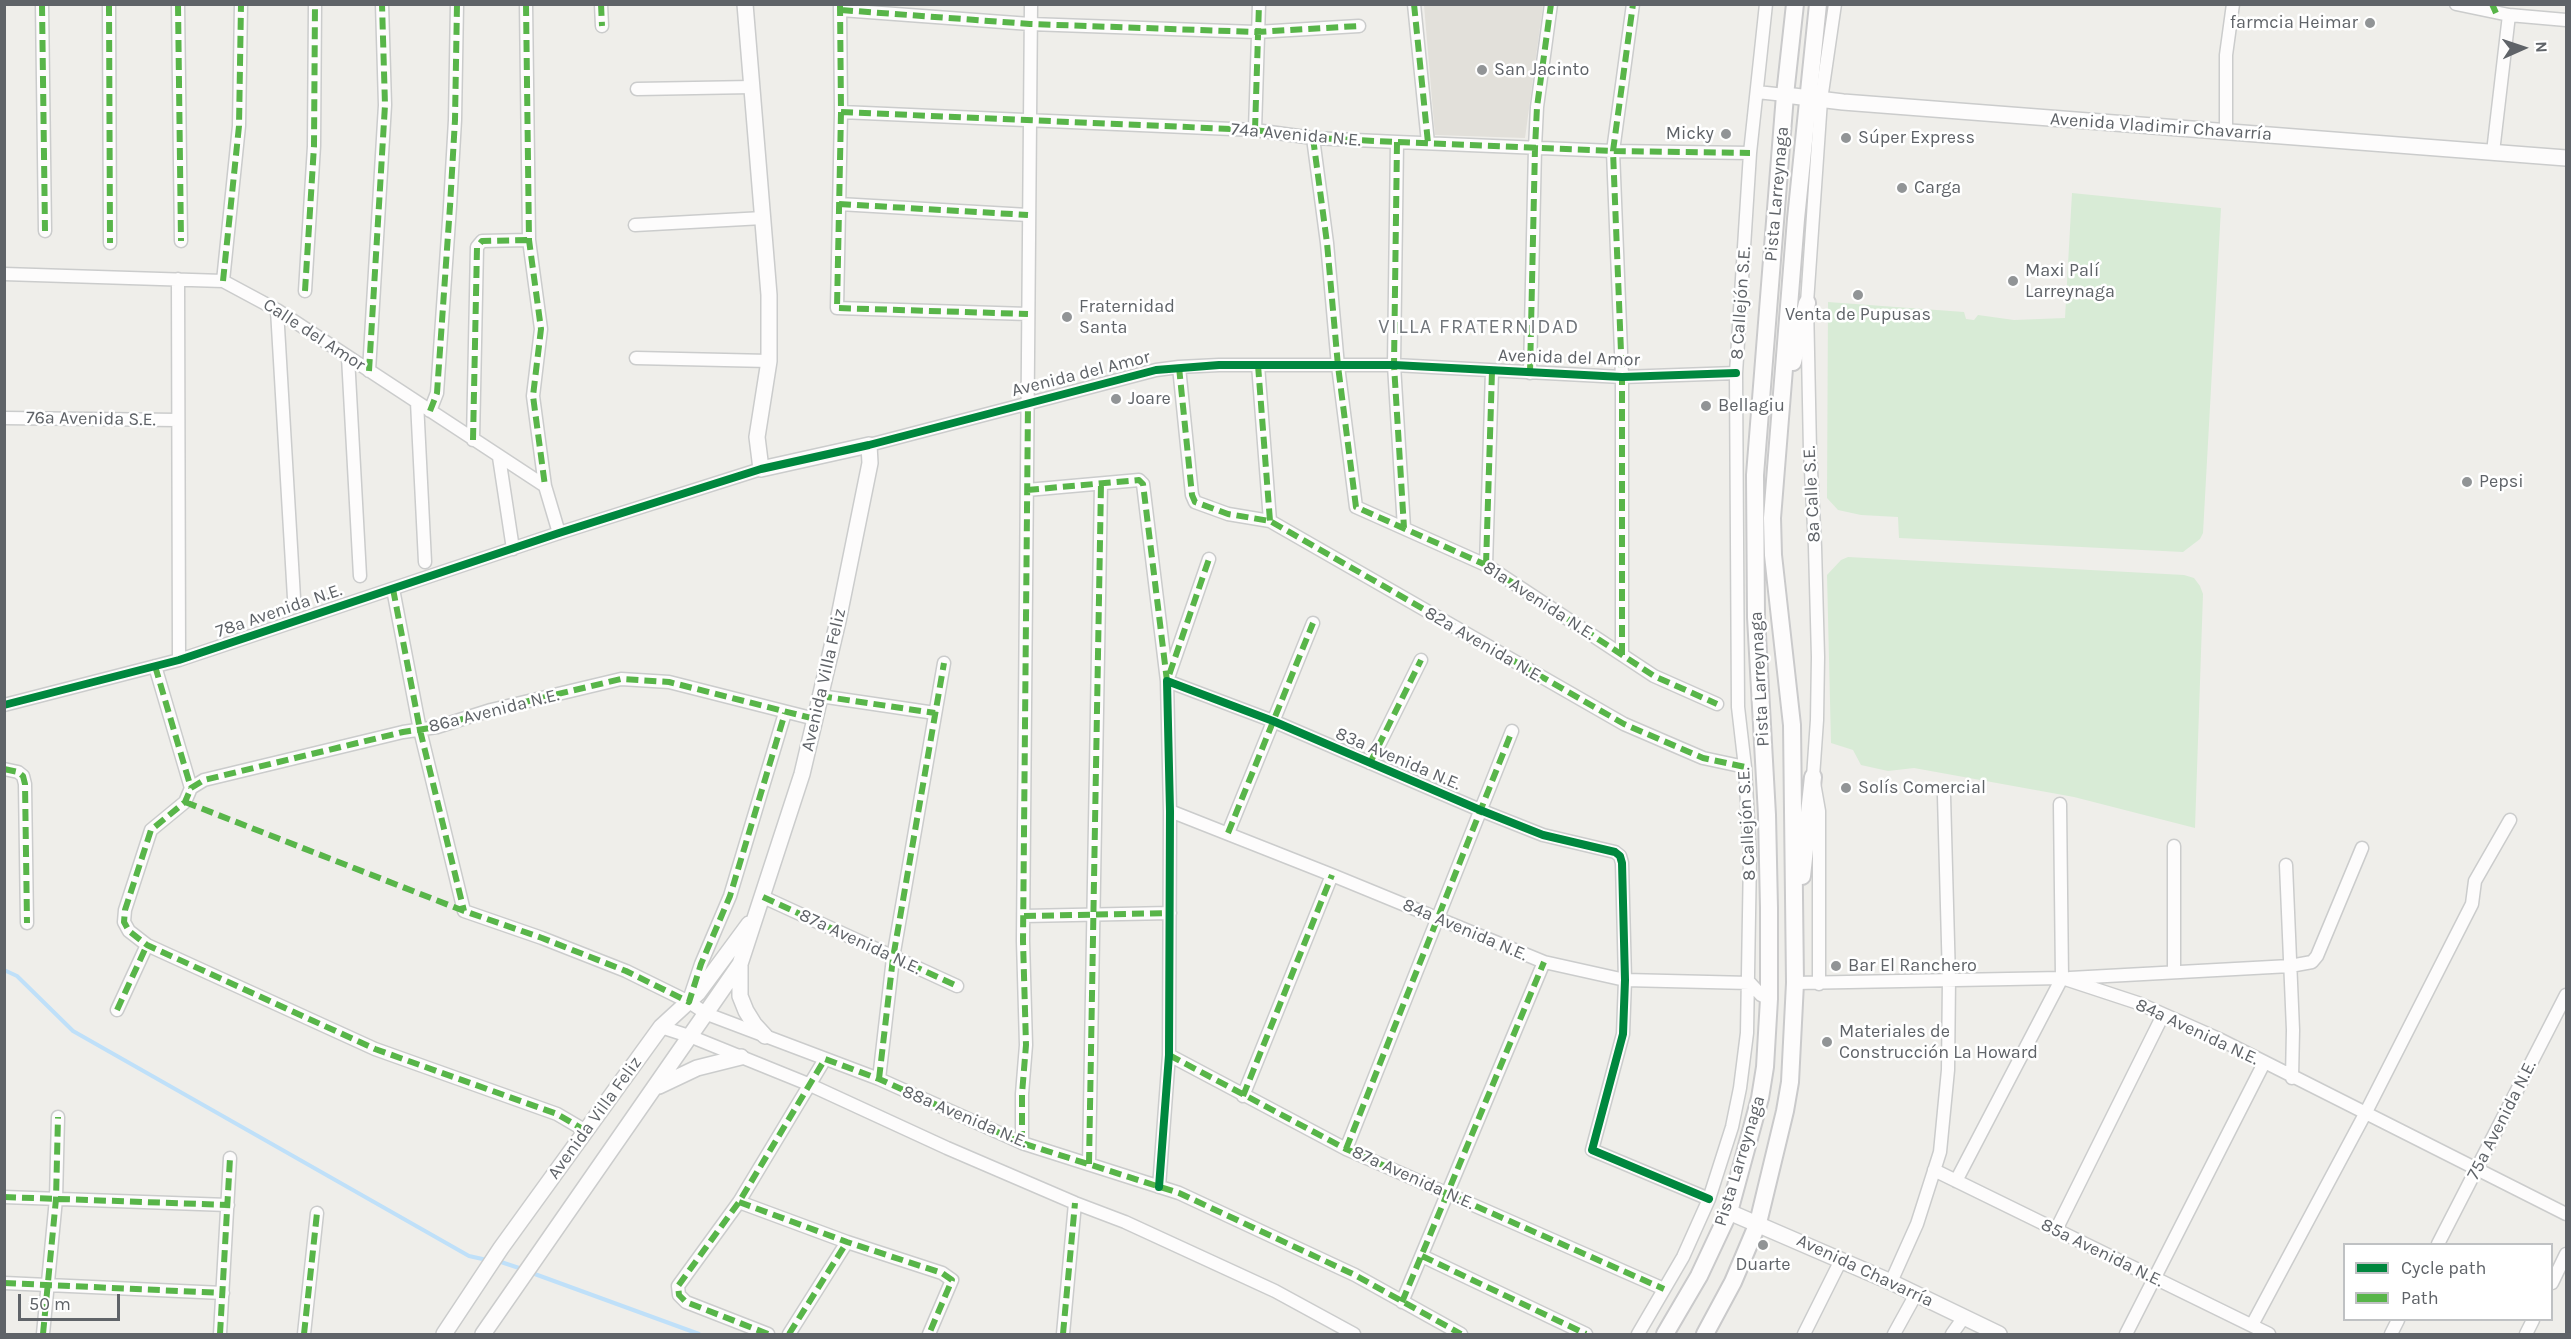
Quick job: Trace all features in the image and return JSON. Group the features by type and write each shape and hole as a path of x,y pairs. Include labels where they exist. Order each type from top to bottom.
{"main road":[{"name":"Pista Larreynaga","path":"1665,1335 1699,1276 1729,1212 1763,1084 1769,999 1769,863 1756,617 1755,482 1785,95 1795,4"},
{"name":"Pista Larreynaga","path":"1705,1335 1733,1282 1758,1223 1788,1096 1795,983 1792,725 1772,532 1781,416 1814,99 1818,4"},
{"path":"1781,416 1807,303"},
{"path":"1794,921 1804,860 1813,777"}],"street":[{"path":"42,4 45,231"},
{"path":"109,4 110,243"},
{"path":"178,4 182,241"},
{"path":"223,281 239,126 241,4"},
{"path":"305,291 314,146 315,4"},
{"path":"369,370 385,105 382,4"},
{"path":"430,411 437,393 450,206 455,120 457,4"},
{"path":"526,4 529,240 541,329 533,396 545,486 558,533"},
{"path":"601,4 602,26"},
{"path":"745,4 769,296 769,361 757,437 761,469"},
{"path":"1022,1143 1022,1094 1026,1045 1024,916 1031,4"},
{"path":"1255,130 1256,32 1259,4"},
{"path":"1414,4 1428,143"},
{"path":"1530,373 1537,107 1551,4"},
{"path":"1622,655 1622,377 1613,151 1633,4"},
{"name":"8 Callejón S.E.","path":"1638,1335 1683,1257 1709,1199 1731,1127 1740,1088 1748,1033 1750,856 1745,767 1738,707 1736,373 1750,153 1766,4"},
{"name":"8a Calle S.E.","path":"1819,984 1819,811 1813,777 1817,732 1818,657 1807,303 1814,99 1835,4"},
{"path":"2226,132 2226,55 2233,4"},
{"path":"2456,4 2566,20"},
{"path":"1028,314 837,308 841,8 1030,24 1256,32 1359,26"},
{"path":"2493,153 2499,11"},
{"path":"637,89 752,87"},
{"name":"Avenida Vladimir Chavarría","path":"1757,92 1814,99 2566,158"},
{"name":"74a Avenida N.E.","path":"841,112 1255,130 1313,138 1397,142 1613,151 1750,153"},
{"path":"1313,138 1327,243 1338,366"},
{"path":"1397,142 1394,365 1404,528"},
{"path":"839,204 1028,215"},
{"path":"634,225 763,218"},
{"path":"473,440 477,247 482,241 529,240"},
{"name":"Calle del Amor","path":"4,274 223,281 277,310 545,486"},
{"path":"178,279 179,660"},
{"path":"277,310 294,598"},
{"path":"348,357 360,576"},
{"path":"636,358 769,361"},
{"path":"1258,365 1270,521"},
{"name":"Avenida del Amor","path":"558,533 761,469 869,445 1155,370 1179,367 1258,365 1394,365 1622,377 1736,373"},
{"name":"81a Avenida N.E.","path":"1338,366 1356,507 1486,565 1654,676 1717,704"},
{"name":"82a Avenida N.E.","path":"1179,367 1192,495 1195,502 1228,514 1270,521 1624,723 1702,758 1745,767"},
{"path":"1486,565 1492,371"},
{"path":"417,402 424,562"},
{"name":"76a Avenida S.E.","path":"4,418 178,420"},
{"name":"Avenida Villa Feliz","path":"483,1335 534,1258 692,1037 740,964 802,774 870,463 869,445"},
{"path":"499,457 513,549"},
{"path":"1027,490 1140,480 1143,484 1167,681 1170,811 1169,1055 1159,1186"},
{"path":"1089,1164 1101,484"},
{"name":"78a Avenida N.E.","path":"4,705 179,660 558,533"},
{"path":"1167,681 1209,559"},
{"path":"393,589 420,730"},
{"path":"1228,833 1313,623"},
{"path":"1370,763 1420,660"},
{"path":"879,1079 893,958 944,663"},
{"path":"155,666 192,788 185,802 151,830 125,909 124,922 129,931 147,945 375,1049 557,1114 586,1131"},
{"name":"86a Avenida N.E.","path":"192,788 204,780 420,730 621,679 669,682 815,719"},
{"name":"83a Avenida N.E.","path":"1167,681 1273,721 1543,835 1620,855 1624,980"},
{"path":"820,696 935,712"},
{"path":"689,1002 701,964 730,896 785,713"},
{"name":"88a Avenida N.E.","path":"420,730 464,910 626,971 689,1002 707,1014 879,1079 1022,1143 1179,1193 1355,1275 1461,1335"},
{"path":"1346,1149 1512,731"},
{"path":"4,769 18,772 23,776 25,784 27,923"},
{"path":"1891,1282 1917,1224 1940,1152 1948,1070 1949,979 1944,796"},
{"path":"1956,1181 2062,978 2060,804"},
{"name":"84a Avenida N.E.","path":"1170,811 1332,874 1544,963 1624,980 1750,983"},
{"path":"2252,1325 2365,1114 2472,904 2475,881 2510,820"},
{"path":"2174,846 2174,972"},
{"path":"2062,978 2290,966 2312,962 2317,957 2362,848"},
{"path":"2286,865 2292,1078"},
{"path":"1243,1096 1332,874"},
{"name":"Avenida Villa Feliz","path":"444,1335 501,1248 662,1027 698,993 760,904"},
{"name":"87a Avenida N.E.","path":"760,904 957,986"},
{"path":"1024,916 1170,913"},
{"path":"117,1010 147,945"},
{"path":"1402,1302 1544,963"},
{"path":"740,964 740,996 754,1024 765,1036"},
{"name":"84a Avenida N.E.","path":"1795,983 2062,978 2163,1014 2566,1214"},
{"path":"1624,980 1623,1034 1592,1150 1709,1199"},
{"path":"1750,983 1761,995 1769,999"},
{"name":"75a Avenida N.E.","path":"2439,1243 2566,995"},
{"path":"2055,1230 2163,1014"},
{"name":"88a Avenida N.E.","path":"662,1027 808,1084 947,1148 1125,1222 1275,1291 1354,1335"},
{"name":"87a Avenida N.E.","path":"1169,1055 1346,1149 1664,1289"},
{"path":"657,1087 697,1068 741,1057"},
{"path":"768,1335 686,1302 679,1295 678,1286 739,1202 825,1059"},
{"path":"2126,1335 2156,1280 2264,1063"},
{"path":"43,1335 56,1199 58,1117"},
{"path":"220,1335 230,1158"},
{"name":"85a Avenida N.E.","path":"1934,1170 2270,1335"},
{"path":"4,1197 228,1205"},
{"path":"739,1202 847,1242 942,1273 952,1280 929,1335"},
{"path":"1063,1335 1075,1203"},
{"name":"Avenida Chavarría","path":"1729,1212 1891,1282 1999,1335"},
{"path":"304,1335 317,1213"},
{"path":"789,1335 847,1242"},
{"path":"2553,1282 2566,1254"},
{"path":"1422,1256 1586,1335"},
{"path":"1804,1335 1841,1260"},
{"path":"4,1283 223,1293"},
{"path":"1894,1335 1916,1294"},
{"path":"1952,1335 1964,1317"},
{"path":"2391,1335 2398,1321"},
{"path":"2526,1335 2533,1321"}],"shaded area":[{"name":"San Jacinto","path":"1424,5 1543,5 1525,138 1435,135"}],"green space":[{"path":"2072,193 2221,208 2203,533 2200,539 2183,552 1899,538 1898,517 1861,515 1838,510 1827,498 1828,302 1964,312 1966,319 1974,320 1978,315 2014,320 2065,318"},
{"path":"1848,557 2184,575 2194,578 2203,594 2195,828 2074,797 1914,768 1888,771 1861,765 1853,750 1831,743 1827,575 1841,560"}],"waterway":[{"path":"4,970 17,976 73,1031 469,1256 487,1260"},
{"path":"498,1261 522,1269"},
{"path":"532,1273 699,1334"}],"marked path":[{"path":"42,4 45,231"},
{"path":"109,4 110,243"},
{"path":"178,4 181,241"},
{"path":"223,281 239,126 241,4"},
{"path":"305,291 314,146 315,4"},
{"path":"369,371 385,105 382,4"},
{"path":"430,411 437,393 450,206 455,120 457,4"},
{"path":"526,4 529,240 541,329 533,396 545,486"},
{"path":"601,4 602,26"},
{"path":"840,4 841,112 837,308 1028,314"},
{"path":"1255,130 1259,4"},
{"path":"1414,4 1428,143"},
{"path":"1530,373 1537,107 1551,4"},
{"path":"1622,655 1622,377 1613,151 1633,4"},
{"path":"2492,4 2496,13"},
{"path":"841,10 1030,24 1256,32 1359,26"},
{"path":"841,112 1255,130 1313,138 1397,142 1613,151 1750,153"},
{"path":"1313,138 1356,507 1486,565 1654,676 1717,704"},
{"path":"1397,142 1394,365 1404,528"},
{"path":"839,204 1028,215"},
{"path":"473,440 477,247 482,241 529,240"},
{"path":"1258,365 1270,521"},
{"path":"1179,367 1192,495 1195,502 1228,514 1270,521 1624,724 1703,758 1745,767"},
{"path":"1486,565 1492,371"},
{"path":"1022,1143 1022,1094 1026,1045 1023,941 1028,403"},
{"path":"1027,490 1139,480 1143,484 1167,681 1209,559"},
{"path":"1089,1164 1101,484"},
{"path":"393,589 420,730 464,911"},
{"path":"1228,833 1313,623"},
{"path":"1370,763 1421,660"},
{"path":"879,1079 893,958 944,663"},
{"path":"155,666 191,788"},
{"path":"586,1131 557,1114 375,1049 147,945 129,931 124,922 125,910 151,830 185,802 191,788 204,780 403,732 437,727 491,710 621,679 669,682 815,719"},
{"path":"820,696 935,713"},
{"path":"185,802 464,911 626,971 689,1002 701,964 730,896 785,713"},
{"path":"1346,1149 1512,731"},
{"path":"4,769 18,772 23,776 25,784 27,923"},
{"path":"1243,1096 1332,875"},
{"path":"763,897 957,986"},
{"path":"1024,916 1170,913"},
{"path":"117,1010 147,945"},
{"path":"1402,1302 1544,962"},
{"path":"1169,1055 1346,1149 1664,1289"},
{"path":"768,1334 686,1302 679,1295 678,1286 739,1202 825,1059 879,1079 1022,1143 1179,1193 1355,1275 1461,1334"},
{"path":"43,1334 56,1199 58,1117"},
{"path":"220,1334 230,1158"},
{"path":"4,1197 228,1205"},
{"path":"739,1202 847,1242 942,1273 952,1280 929,1334"},
{"path":"1063,1334 1075,1203"},
{"path":"304,1334 317,1213"},
{"path":"789,1334 847,1242"},
{"path":"1422,1256 1586,1334"},
{"path":"4,1283 223,1293"}],"cycle path":[{"path":"4,705 179,660 559,533 761,469 869,445 1156,370 1219,365 1394,365 1622,377 1736,373"},
{"path":"1159,1187 1169,1055 1170,811 1167,681 1273,721 1543,835 1615,852 1620,856 1625,980 1623,1034 1592,1150 1709,1199"}],"place":[{"name":"farmcia Heimar","path":"2370,23"},
{"name":"San Jacinto","path":"1482,70"},
{"name":"Micky","path":"1726,134"},
{"name":"Súper Express","path":"1846,138"},
{"name":"Carga","path":"1902,188"},
{"name":"Maxi Palí Larreynaga","path":"2013,281"},
{"name":"Venta de Pupusas","path":"1858,295"},
{"name":"Fraternidad Santa","path":"1067,317"},
{"name":"Joare","path":"1116,399"},
{"name":"Bellagiu","path":"1706,406"},
{"name":"Pepsi","path":"2467,482"},
{"name":"Solís Comercial","path":"1846,788"},
{"name":"Bar El Ranchero","path":"1836,966"},
{"name":"Materiales de Construcción La Howard","path":"1827,1042"},
{"name":"Duarte","path":"1763,1245"}],"district":[{"name":"VILLA FRATERNIDAD","path":"1479,327"}]}
